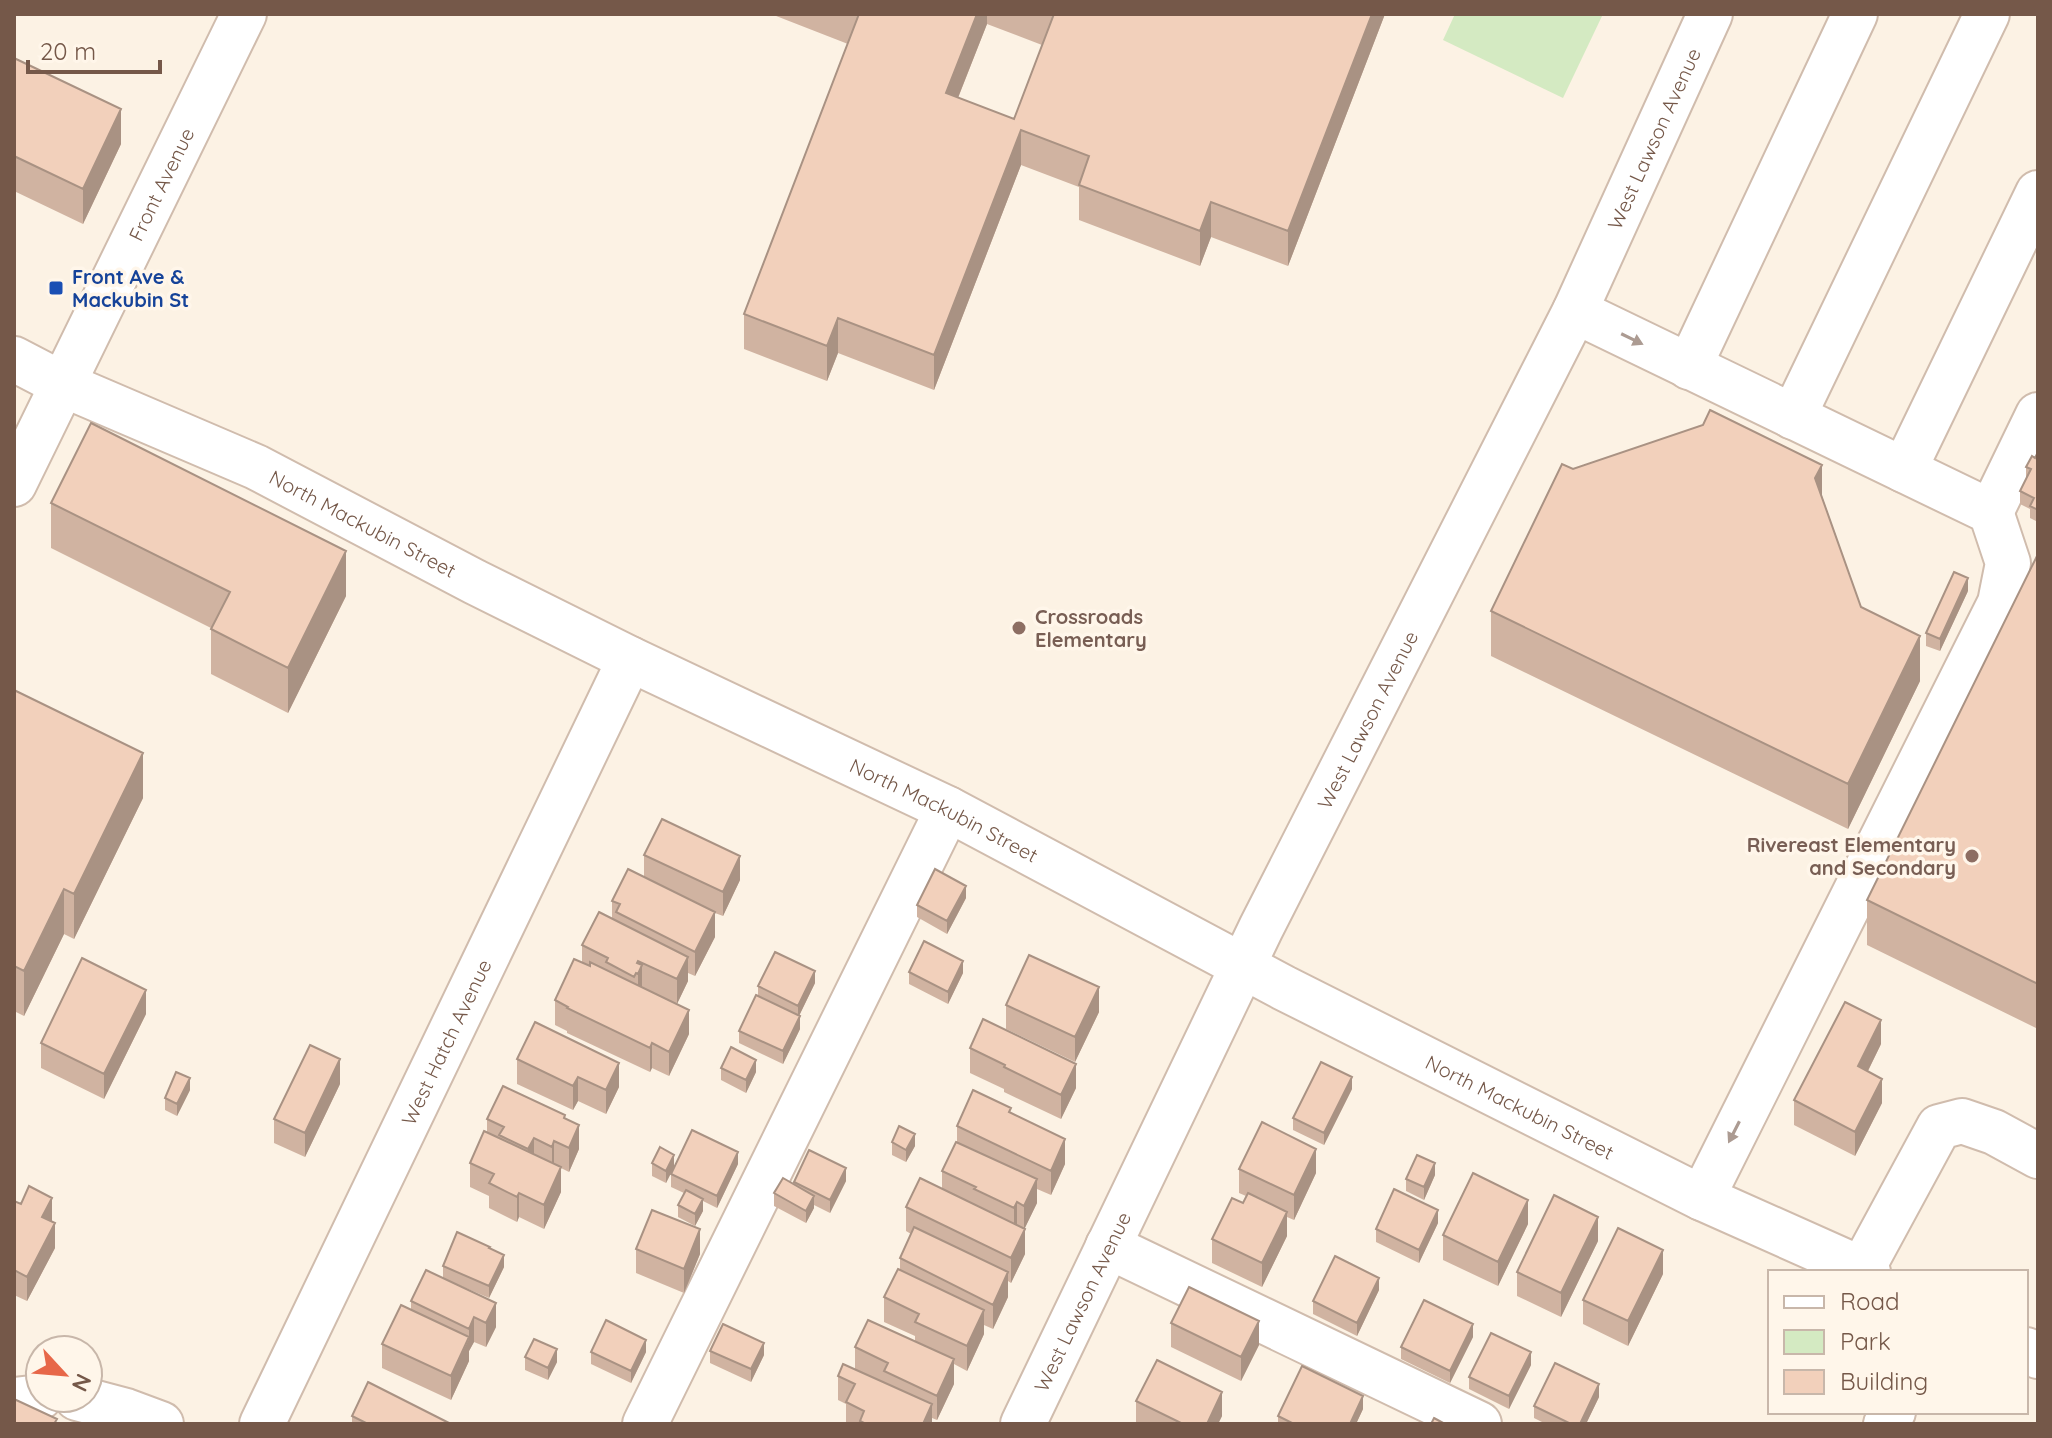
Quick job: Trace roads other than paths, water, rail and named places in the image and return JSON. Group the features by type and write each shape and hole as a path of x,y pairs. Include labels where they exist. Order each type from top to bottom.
{"street":[{"name":"Front Avenue","path":"14,484 244,14"},
{"name":"West Lawson Avenue","path":"1023,1424 1243,966 1575,311 1710,14"},
{"path":"1689,367 1855,14"},
{"path":"1793,417 1987,14"},
{"path":"1904,470 2038,193"},
{"path":"1575,311 1991,512"},
{"name":"North Mackubin Street","path":"14,359 62,384 256,467 630,659 948,809 1243,966 1702,1198 1865,1270"},
{"path":"1702,1198 2000,603 2008,563 1991,512 2038,415"},
{"name":"West Hatch Avenue","path":"262,1424 630,659"},
{"path":"645,1424 948,809"},
{"path":"1865,1270 1939,1127 1962,1121 1994,1132 2038,1156"},
{"path":"1108,1246 1479,1424"},
{"path":"104,1405 161,1424"}],"place":[{"name":"Front Ave & Mackubin St","path":"56,288"},
{"name":"Crossroads Elementary","path":"1019,628"},
{"name":"Rivereast Elementary and Secondary","path":"1972,856"}]}
